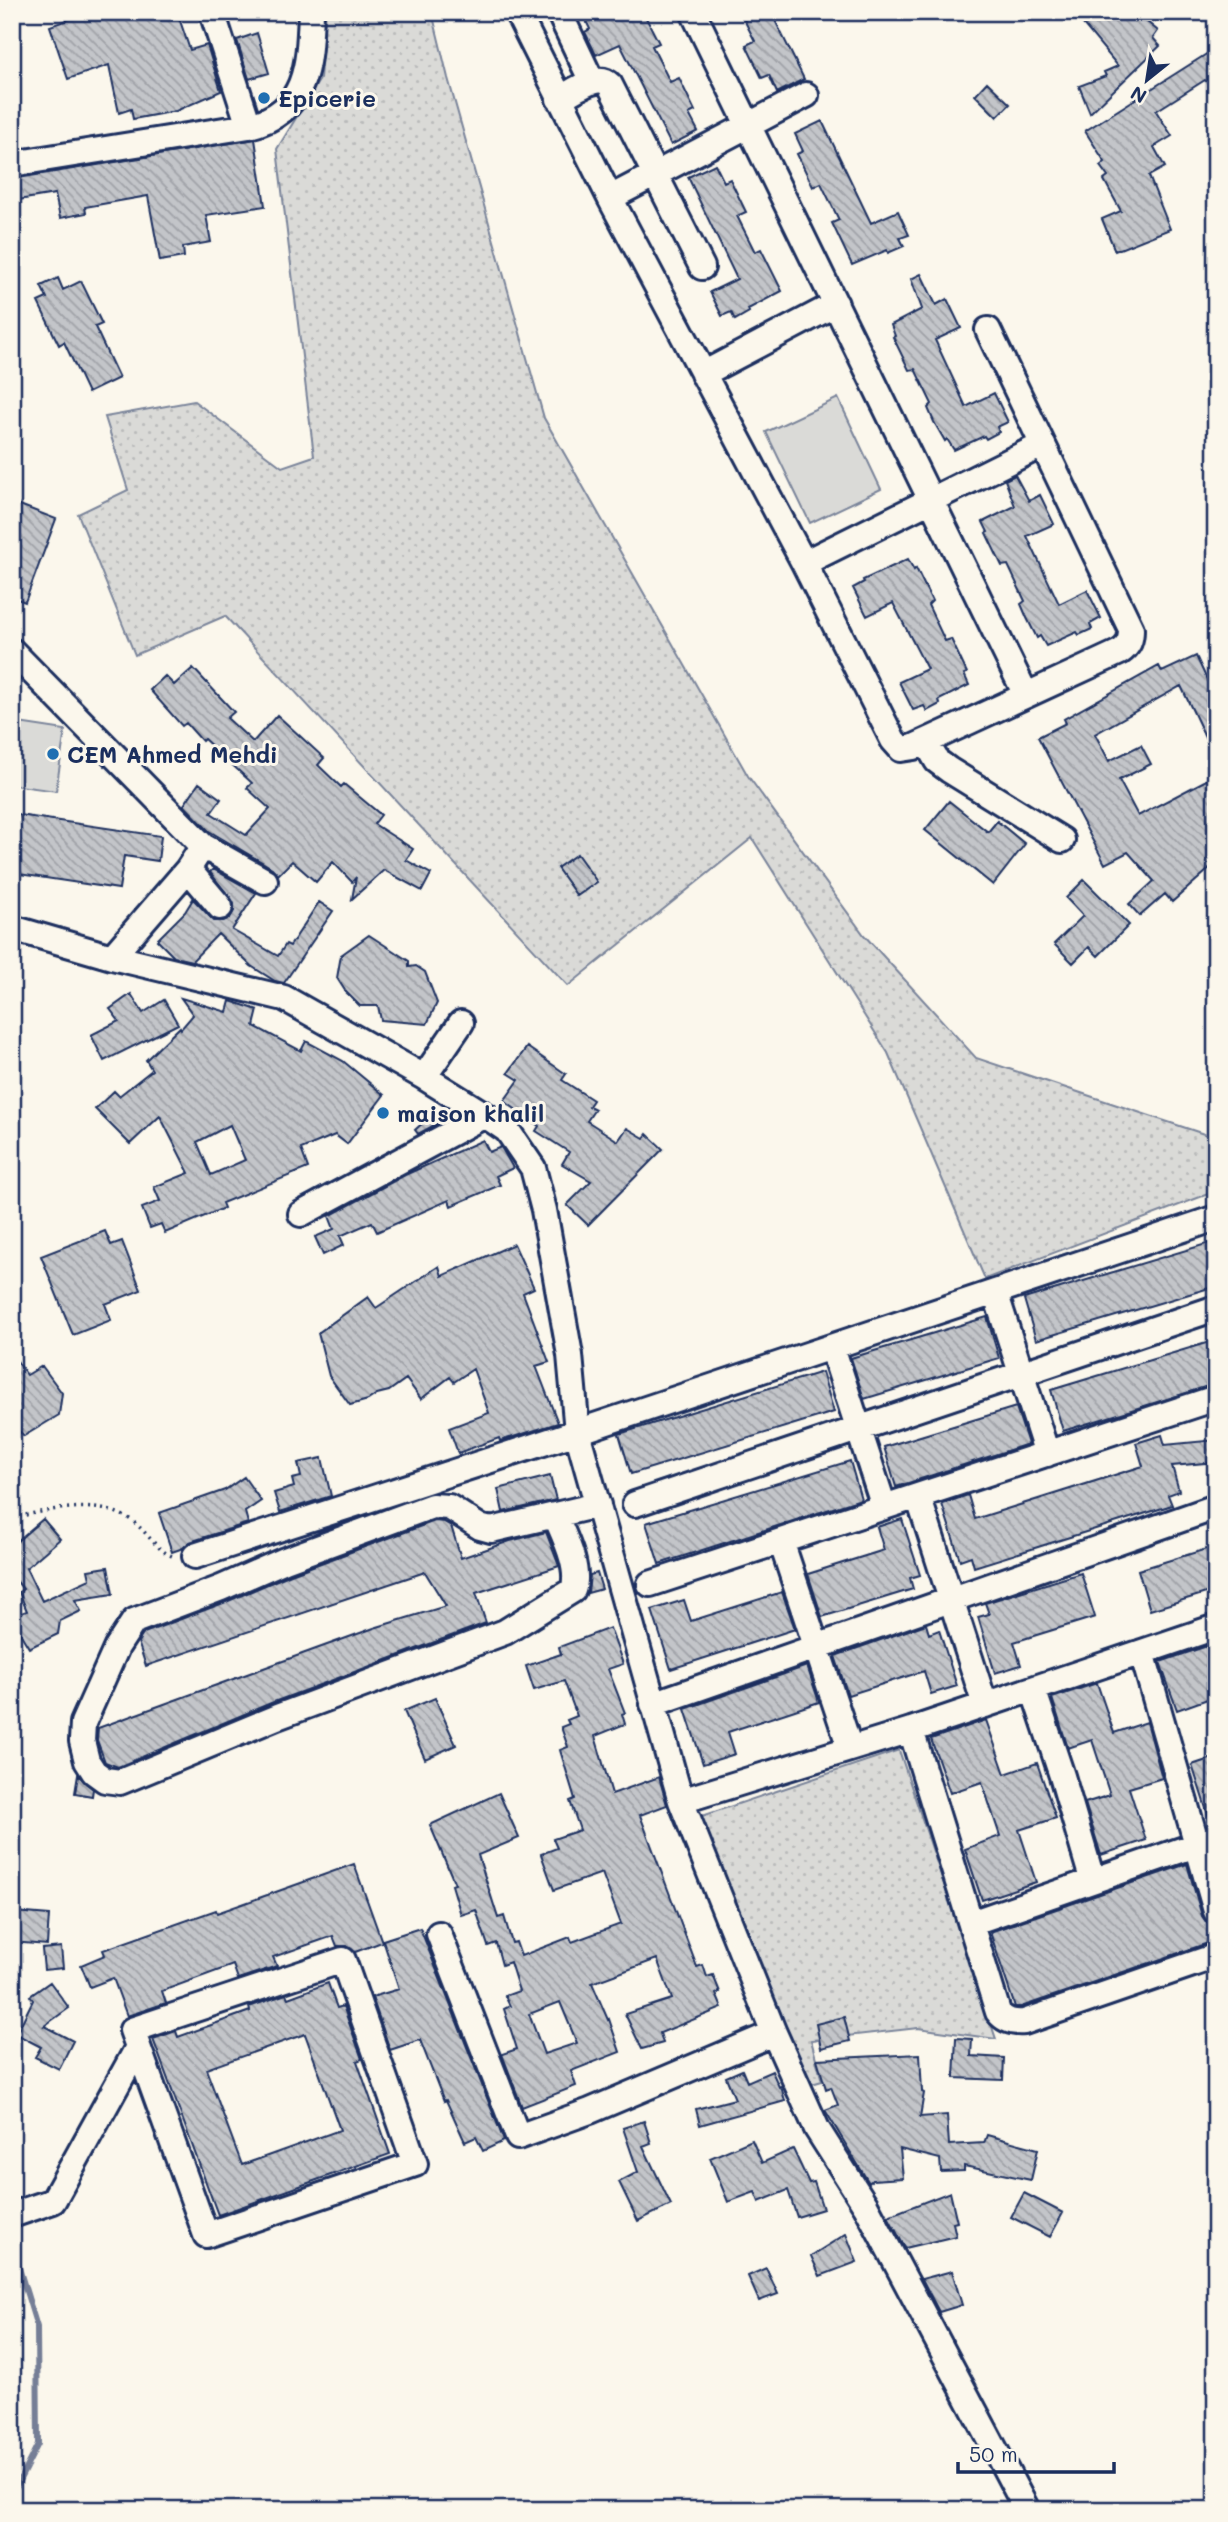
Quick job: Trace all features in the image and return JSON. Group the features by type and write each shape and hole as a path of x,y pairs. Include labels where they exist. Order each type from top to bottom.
{"street":[{"path":"212,12 248,126"},
{"path":"12,164 262,123 285,109 301,87 305,75 311,12"},
{"path":"517,12 610,198 804,563 895,745 907,749 1120,652 1126,648 1131,635 1131,629 988,330"},
{"path":"559,12 592,82"},
{"path":"693,12 1026,695"},
{"path":"559,99 598,79 605,80 610,85 702,267"},
{"path":"610,198 806,95"},
{"path":"703,374 836,304"},
{"path":"804,563 1042,445"},
{"path":"12,651 203,846 265,881"},
{"path":"926,742 937,761 948,770 1062,840"},
{"path":"112,957 188,869 203,846"},
{"path":"188,869 220,907"},
{"path":"12,928 112,957 284,998 424,1077 485,1115 507,1130 533,1167 544,1210 570,1355 577,1432 681,1801 774,2033 817,2129 866,2206 1027,2510"},
{"path":"424,1077 461,1023"},
{"path":"301,1214 485,1115"},
{"path":"195,1556 577,1432 1216,1218"},
{"path":"995,1292 1047,1454"},
{"path":"635,1504 1216,1308"},
{"path":"832,1346 884,1507"},
{"path":"650,1584 1216,1398"},
{"path":"918,1496 985,1704"},
{"path":"556,1517 573,1565 573,1590 505,1632 277,1717 120,1782 105,1780 94,1772 87,1761 82,1741 83,1723 117,1647 134,1620 432,1506 449,1507 480,1527 491,1530 556,1517 598,1505"},
{"path":"653,1704 1216,1507"},
{"path":"780,1541 850,1748"},
{"path":"681,1801 911,1730 1216,1627"},
{"path":"1142,1652 1206,1841 1216,1911"},
{"path":"1032,1689 1062,1776 1092,1879"},
{"path":"911,1730 998,2012 1009,2021 1016,2023 1216,1956"},
{"path":"971,1923 1206,1841"},
{"path":"439,1934 518,2137 590,2111 654,2074 774,2033"},
{"path":"12,2215 53,2201 138,2047 132,2030 343,1960 415,2164 206,2235 138,2047"}],"path":[{"path":"12,1518 65,1509 108,1510 131,1520 163,1552 180,1559 195,1556"}],"shaded area":[{"path":"325,12 432,12 448,78 544,418 748,776 864,935 976,1058 1216,1138 1216,1191 985,1279 888,1053 752,838 568,986 225,616 135,655 78,514 128,490 105,417 194,401 282,467 314,456 277,149 320,79"},
{"path":"838,398 881,489 810,523 766,432"},
{"path":"12,722 65,730 56,791 12,785"},
{"path":"899,1750 996,2039 918,2028 811,2040 822,2081 805,2086 699,1817"}],"building":[{"path":"90,12 177,12 190,50 207,45 221,91 176,111 133,119 131,109 119,113 109,65 68,79 50,26"},
{"path":"605,12 643,12 659,43 652,46 670,82 679,78 695,111 689,114 698,131 671,145 620,44 596,55 585,32 590,29 586,21"},
{"path":"740,12 771,12 804,79 777,93 769,75 762,78 746,45 755,41"},
{"path":"1073,12 1135,12 1158,31 1153,38 1160,46 1090,113 1079,86 1106,76 1104,72 1118,66"},
{"path":"257,33 269,73 249,79 237,40"},
{"path":"1216,48 1216,92 1205,80 1156,111 1172,136 1154,147 1165,167 1149,176 1170,229 1115,251 1102,219 1121,211 1104,180 1108,177 1100,166 1105,162 1085,131"},
{"path":"987,82 1010,104 997,117 975,95"},
{"path":"822,121 871,223 898,211 909,235 900,238 904,246 852,265 832,223 839,220 821,183 813,187 797,154 803,151 795,134"},
{"path":"255,139 265,206 206,215 211,242 183,247 184,257 160,261 148,196 85,207 86,213 60,218 55,194 12,201 12,179"},
{"path":"715,164 724,182 730,179 746,212 737,216 755,252 761,249 782,291 748,309 749,312 735,320 731,312 722,316 710,292 737,279 688,177"},
{"path":"921,274 936,305 947,299 961,328 935,340 966,407 994,393 1008,422 997,427 999,432 986,439 984,436 954,450 934,422 928,408 932,404 915,369 909,370 893,337 895,336 891,325 922,309 911,279"},
{"path":"58,278 63,290 81,281 102,324 95,327 119,378 88,393 64,342 59,345 38,302 47,298 41,286"},
{"path":"1015,475 1029,501 1040,495 1054,524 1027,536 1059,604 1087,590 1101,618 1090,624 1092,629 1079,635 1077,632 1046,646 1040,636 1037,638 1021,604 1025,601 1008,565 1002,566 983,522 1015,506 1005,480"},
{"path":"12,502 56,519 25,602 12,597"},
{"path":"908,559 914,570 916,568 932,601 928,605 945,641 951,639 967,673 964,674 969,685 939,700 940,704 927,711 924,706 913,710 899,682 927,669 893,603 867,616 853,588 864,582 863,580"},
{"path":"1196,656 1216,699 1216,760 1181,686 1095,734 1109,761 1141,745 1151,764 1119,780 1138,816 1216,775 1216,863 1172,902 1165,894 1140,916 1129,904 1154,881 1128,852 1105,864 1038,737 1066,723 1064,719 1159,666 1162,672"},
{"path":"193,668 234,712 227,718 253,742 277,715 324,758 318,765 341,787 344,784 381,815 374,824 413,849 406,860 431,874 422,891 384,870 352,899 356,877 352,882 333,862 316,882 292,861 278,875 272,868 209,831 184,805 199,783 221,799 211,813 246,835 270,809 247,788 252,783 204,739 202,741 186,723 182,726 150,690 165,676 174,685"},
{"path":"949,801 988,832 997,821 1025,844 993,885 925,830"},
{"path":"12,814 161,836 158,861 124,856 119,889 12,873"},
{"path":"577,854 597,882 577,896 557,868"},
{"path":"213,869 256,893 232,930 278,956 286,944 290,946 319,902 333,911 284,983 275,981 251,966 218,934 192,961 174,957 157,940 185,912 193,899 214,921 230,918 234,904 210,872"},
{"path":"1084,880 1129,925 1098,956 1089,947 1073,963 1054,944 1083,916 1066,898"},
{"path":"369,935 409,961 409,967 416,966 425,972 437,1003 427,1024 381,1020 378,1006 360,1006 346,992 337,978 341,955"},
{"path":"131,994 143,1013 164,1000 178,1024 104,1061 91,1035 119,1021 110,1009"},
{"path":"181,998 227,1012 230,1001 258,1010 254,1026 301,1051 306,1041 343,1061 384,1095 347,1144 335,1135 301,1149 308,1168 222,1203 224,1208 165,1233 161,1224 150,1228 142,1208 160,1201 154,1187 189,1173 160,1116 130,1144 95,1109 114,1091 119,1096 152,1070 146,1060 193,1015","holes":["230,1125 245,1160 211,1175 197,1142"]},
{"path":"527,1047 566,1074 562,1080 593,1100 589,1106 595,1109 587,1121 618,1141 627,1128 644,1138 647,1134 663,1149 588,1225 567,1205 591,1181 562,1164 569,1152 536,1131 539,1126 504,1101 519,1080 508,1073"},
{"path":"436,1111 444,1120 418,1134 415,1130"},
{"path":"483,1140 489,1152 501,1147 513,1168 496,1176 500,1185 451,1206 449,1200 377,1232 372,1222 340,1236 344,1245 323,1255 315,1237 334,1229 329,1216 405,1175"},
{"path":"105,1231 111,1245 122,1241 141,1290 105,1304 111,1320 73,1335 41,1256"},
{"path":"1216,1241 1216,1286 1036,1340 1024,1299"},
{"path":"514,1244 534,1288 523,1293 549,1362 536,1366 558,1423 500,1441 499,1438 458,1453 449,1428 489,1413 473,1369 454,1382 450,1377 421,1399 406,1379 389,1391 350,1405 329,1376 318,1333 368,1297 376,1308 439,1266 442,1276"},
{"path":"987,1317 999,1358 864,1399 851,1358"},
{"path":"1216,1340 1216,1384 1063,1431 1051,1390"},
{"path":"12,1354 27,1375 42,1366 62,1393 59,1415 24,1436 12,1424"},
{"path":"822,1372 834,1412 631,1474 619,1434"},
{"path":"1016,1407 1028,1444 896,1487 884,1447"},
{"path":"1162,1435 1165,1445 1216,1440 1216,1462 1172,1466 1179,1491 1168,1495 1172,1505 974,1567 971,1556 960,1560 942,1504 968,1495 975,1519 1143,1466 1136,1443"},
{"path":"322,1458 331,1496 280,1512 274,1493 294,1487 292,1479 301,1477 298,1463"},
{"path":"850,1461 861,1499 659,1564 646,1523"},
{"path":"550,1476 556,1500 503,1512 498,1489"},
{"path":"244,1477 261,1501 245,1512 248,1523 190,1542 172,1552 159,1513 225,1490"},
{"path":"43,1519 60,1539 26,1568 42,1601 90,1579 88,1570 108,1567 113,1594 75,1600 81,1611 60,1621 58,1634 29,1648 12,1620 12,1616 27,1611 19,1592 23,1589 14,1578 12,1580 12,1538 15,1543"},
{"path":"902,1519 920,1575 910,1578 913,1589 822,1617 808,1574 884,1550 877,1527"},
{"path":"435,1521 451,1526 461,1558 546,1532 559,1566 476,1593 486,1623 271,1703 118,1767 105,1762 97,1740 98,1728 374,1628 446,1606 425,1572 146,1666 138,1642 144,1633 291,1574"},
{"path":"1216,1546 1216,1590 1150,1610 1138,1570"},
{"path":"597,1573 602,1589 588,1593 590,1575"},
{"path":"1081,1573 1095,1617 1014,1642 1021,1665 995,1673 978,1617 989,1614 985,1603"},
{"path":"782,1592 795,1629 671,1669 652,1610 684,1600 691,1621"},
{"path":"926,1624 929,1634 939,1630 957,1686 931,1694 924,1671 848,1695 835,1656"},
{"path":"610,1628 623,1664 608,1669 625,1713 622,1714 625,1724 595,1736 612,1794 659,1777 667,1805 640,1815 697,1967 703,1965 707,1977 713,1975 720,1992 716,1994 722,2008 660,2033 663,2043 642,2049 625,2014 672,1999 657,1959 592,1983 609,2019 620,2052 571,2071 576,2086 522,2107 502,2054 517,2049 504,2009 510,2006 505,1996 519,1991 510,1962 502,1965 496,1943 488,1946 476,1910 461,1915 452,1885 455,1884 430,1825 499,1793 519,1838 478,1855 498,1918 504,1916 512,1943 516,1942 521,1956 570,1937 572,1942 621,1924 602,1873 554,1890 541,1854 557,1848 553,1839 580,1830 570,1801 575,1799 560,1750 568,1747 561,1727 569,1724 567,1720 577,1716 564,1681 534,1690 526,1666 561,1654 559,1647","holes":["560,2002 577,2043 544,2054 529,2014"]},
{"path":"1216,1643 1216,1696 1177,1710 1160,1662"},
{"path":"807,1666 819,1702 728,1732 735,1754 703,1764 685,1709"},
{"path":"1097,1683 1114,1733 1147,1722 1162,1778 1129,1788 1146,1840 1101,1855 1085,1803 1110,1795 1092,1740 1068,1748 1052,1698"},
{"path":"435,1698 456,1745 425,1759 404,1711"},
{"path":"986,1720 1005,1774 1037,1763 1056,1818 1019,1830 1036,1882 982,1900 965,1849 1000,1836 982,1782 950,1793 931,1739"},
{"path":"1216,1757 1216,1824 1211,1824 1192,1765"},
{"path":"78,1775 93,1789 92,1796 75,1793"},
{"path":"354,1864 382,1942 355,1952 347,1946 337,1946 333,1936 273,1957 277,1966 238,1979 233,1965 162,1991 166,2003 127,2016 113,1978 90,1987 81,1965 105,1955 103,1950"},
{"path":"1187,1864 1202,1916 1206,1922 1216,1925 1216,1935 1209,1936 1211,1942 1015,2007 990,1932"},
{"path":"14,1912 49,1915 47,1945 12,1942"},
{"path":"420,1928 504,2141 483,2151 476,2137 465,2142 446,2100 444,2101 420,2040 390,2050 372,1997 399,1989 383,1940"},
{"path":"61,1947 63,1968 44,1970 42,1949"},
{"path":"50,1982 69,2008 44,2026 73,2041 59,2069 35,2057 41,2047 16,2034 33,2000 30,1996"},
{"path":"328,1983 337,2008 343,2006 362,2059 357,2061 390,2154 218,2215 153,2039 176,2031 178,2037 250,2011 249,2007 286,1994 288,1998","holes":["305,2034 340,2130 242,2165 206,2069"]},
{"path":"844,2017 850,2041 821,2048 816,2024"},
{"path":"956,2038 972,2039 971,2056 1004,2058 1003,2080 954,2078"},
{"path":"920,2054 924,2093 920,2117 947,2115 949,2145 984,2143 987,2135 1038,2149 1031,2180 964,2166 964,2171 941,2172 940,2159 900,2149 903,2178 872,2180 869,2183 825,2110 838,2105 831,2087 826,2089 817,2059"},
{"path":"742,2070 747,2082 772,2071 779,2087 781,2086 785,2101 700,2125 696,2109 735,2099 726,2077"},
{"path":"644,2121 651,2143 643,2146 671,2205 638,2221 619,2182 638,2172 623,2128"},
{"path":"752,2140 762,2163 793,2149 809,2183 814,2182 823,2209 797,2217 788,2190 759,2202 755,2192 728,2202 710,2158"},
{"path":"950,2192 957,2222 953,2223 956,2236 905,2248 888,2216"},
{"path":"1024,2193 1063,2213 1050,2237 1011,2217"},
{"path":"846,2234 857,2262 820,2276 811,2256"},
{"path":"766,2268 778,2294 759,2301 748,2276"},
{"path":"952,2271 962,2305 939,2312 922,2279"}],"waterway":[{"path":"12,2245 37,2327 38,2444 13,2493 17,2510"}],"place":[{"name":"Epicerie","path":"264,98"},
{"name":"CEM Ahmed Mehdi","path":"53,754"},
{"name":"maison khalil","path":"383,1113"}]}
